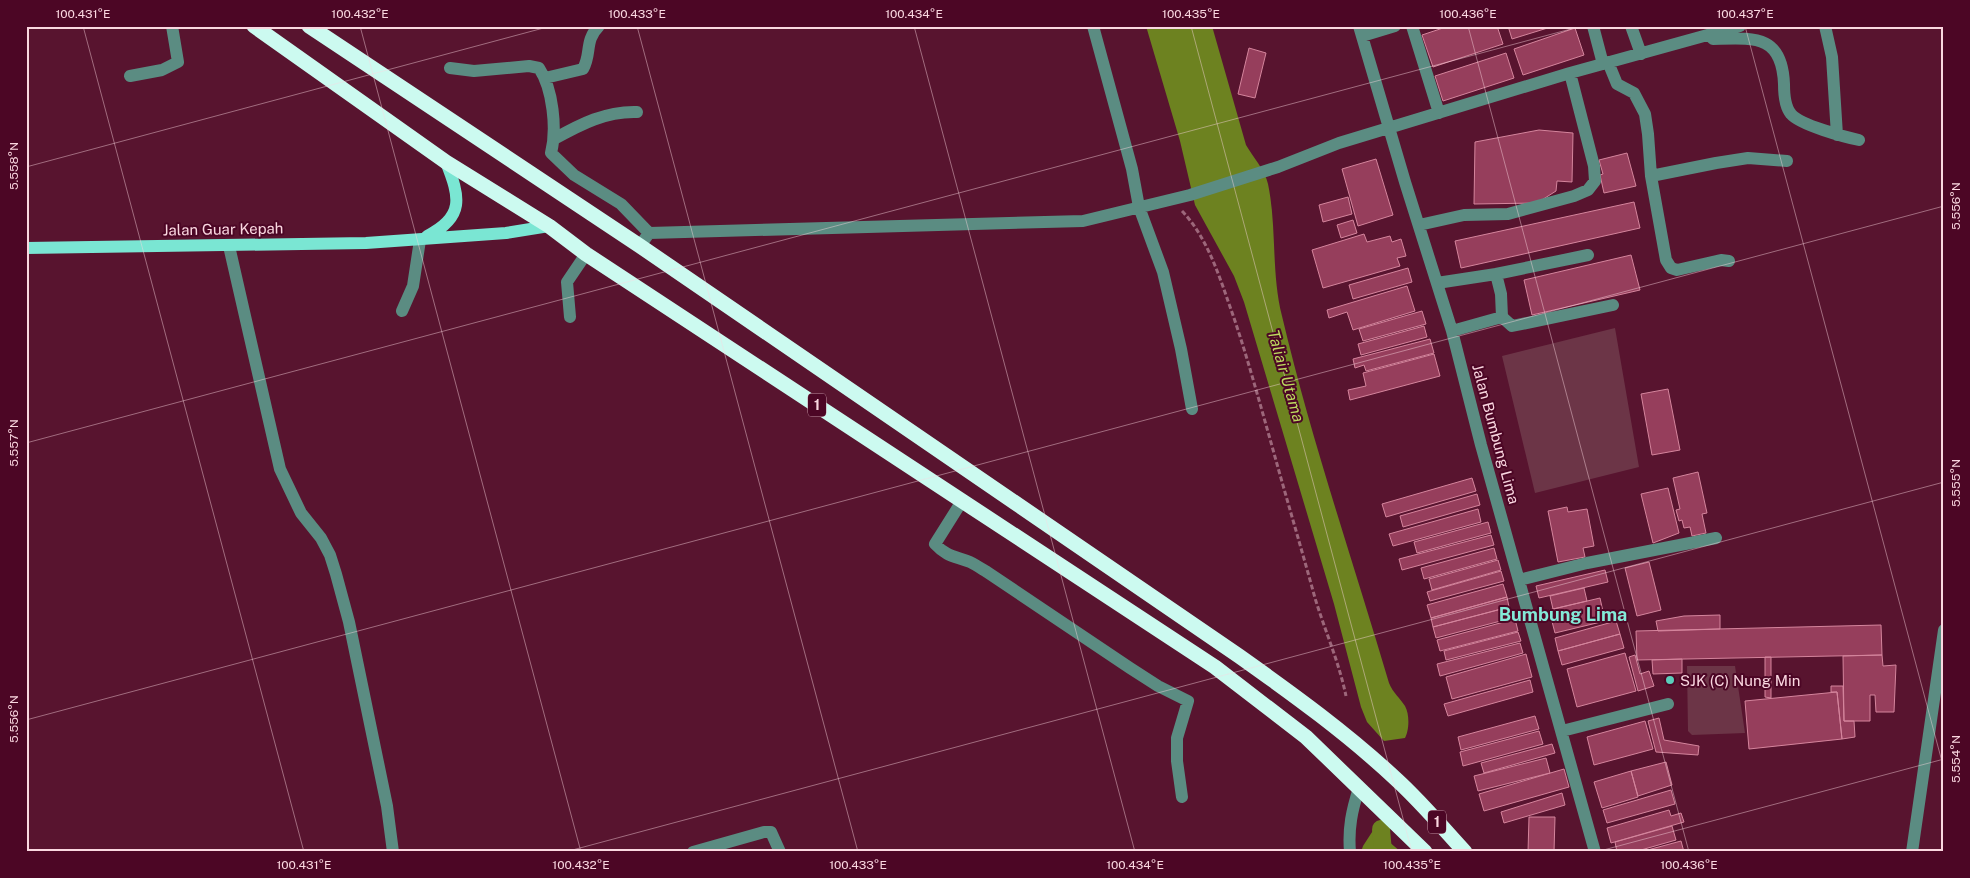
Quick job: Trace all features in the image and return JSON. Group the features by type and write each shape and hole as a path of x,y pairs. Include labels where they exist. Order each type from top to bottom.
{"highway":[{"name":"1","path":"254,26 446,162 549,226 586,254 958,507 1215,667 1306,737 1426,852"},
{"name":"1","path":"309,26 640,246 1305,703 1369,755 1410,792 1465,852"}],"main road":[{"name":"Jalan Guar Kepah","path":"420,240 442,229 452,219 456,201 455,186 446,162"},
{"name":"Jalan Guar Kepah","path":"26,248 229,246 420,240 506,233 549,226"}],"street":[{"path":"130,76 162,70 178,62 171,26"},
{"path":"545,78 583,69 587,62 589,42 599,26"},
{"path":"1094,26 1132,169 1139,207 1163,272 1181,349 1192,409"},
{"path":"1361,31 1396,26"},
{"path":"1412,26 1440,113"},
{"path":"1593,26 1606,63 1617,84 1634,93 1645,114 1651,176 1666,260 1671,268 1686,269 1699,264 1729,261"},
{"path":"1631,26 1641,54"},
{"path":"450,68 474,71 529,66 539,68 545,78 549,91 554,139 550,153 574,176 622,204 649,233 1083,221 1190,195 1278,167 1339,143 1570,73 1740,26"},
{"path":"1825,26 1832,57 1837,135"},
{"name":"Jalan Bumbung Lima","path":"1361,31 1405,182 1452,331 1481,446 1595,852"},
{"path":"1698,39 1755,39 1770,45 1777,54 1783,72 1784,92 1791,114 1837,135 1859,140"},
{"path":"1419,225 1464,215 1508,214 1574,196 1588,190 1595,181 1594,166 1570,73"},
{"path":"554,139 569,130 606,114 637,112"},
{"path":"1651,176 1716,162 1748,158 1787,161"},
{"path":"640,246 649,233"},
{"path":"402,311 412,286 420,240"},
{"path":"229,246 280,469 300,513 321,538 330,555 336,574 348,622 386,806 393,852"},
{"path":"570,317 567,282 586,254"},
{"path":"1437,283 1496,274 1588,255"},
{"path":"1496,274 1502,317 1512,326 1613,306"},
{"path":"1452,331 1502,317"},
{"path":"958,507 935,544 942,552 969,562 988,572 1130,668 1158,686 1188,701 1177,738 1177,761 1182,797"},
{"path":"1519,580 1588,563 1716,538"},
{"path":"1912,852 1944,630"},
{"path":"1562,731 1668,704"},
{"path":"1350,852 1349,829 1351,815 1364,793"},
{"path":"694,852 764,832 771,832 780,852"}],"path":[{"path":"1167,201 1180,208 1188,218 1200,236 1220,275 1253,376 1316,600 1343,681 1346,696"}],"shaded area":[{"path":"1615,328 1639,467 1535,493 1502,356"},
{"path":"1687,666 1735,666 1745,733 1692,735 1688,731"}],"water":[{"path":"1146,26 1212,26 1246,145 1262,169 1268,184 1271,200 1276,283 1293,362 1389,683 1407,710 1408,723 1405,738 1384,741 1367,722 1361,707 1334,604 1244,302 1234,276 1195,205 1180,141"},
{"path":"1374,829 1401,852 1361,852"}],"building":[{"path":"1449,26 1497,26 1503,44 1433,67 1422,35"},
{"path":"1508,26 1554,26 1512,39"},
{"path":"1575,28 1584,55 1523,75 1514,49"},
{"path":"1249,48 1266,53 1255,98 1238,94"},
{"path":"1506,53 1514,78 1443,101 1435,76"},
{"path":"1539,130 1573,133 1572,182 1557,181 1556,191 1537,203 1474,204 1475,142"},
{"path":"1627,153 1636,186 1604,193 1600,175 1603,174 1599,160"},
{"path":"1376,159 1393,215 1358,226 1342,169"},
{"path":"1348,197 1352,214 1323,222 1319,205"},
{"path":"1634,202 1640,228 1461,268 1455,241"},
{"path":"1353,220 1357,233 1341,238 1337,225"},
{"path":"1364,234 1367,242 1390,236 1392,242 1401,239 1406,256 1397,258 1400,266 1323,288 1312,250"},
{"path":"1631,255 1640,290 1532,315 1524,280"},
{"path":"1408,268 1412,282 1353,299 1349,285"},
{"path":"1407,286 1415,311 1353,330 1347,312 1329,318 1327,310"},
{"path":"1422,311 1426,324 1363,341 1359,329"},
{"path":"1424,326 1427,337 1361,355 1358,344"},
{"path":"1430,339 1434,353 1366,371 1364,365 1355,368 1353,359"},
{"path":"1434,354 1440,376 1350,400 1348,390 1366,386 1363,373"},
{"path":"1668,389 1680,450 1652,455 1641,394"},
{"path":"1698,472 1707,513 1702,514 1706,533 1692,536 1690,527 1684,528 1682,520 1679,521 1676,510 1680,509 1673,478"},
{"path":"1472,478 1476,491 1386,517 1382,504"},
{"path":"1668,488 1679,533 1653,543 1641,494"},
{"path":"1477,494 1480,505 1403,527 1400,516"},
{"path":"1567,507 1568,512 1587,509 1594,546 1583,548 1585,557 1558,562 1548,511"},
{"path":"1478,509 1481,522 1393,546 1389,534"},
{"path":"1488,522 1491,533 1417,553 1414,542"},
{"path":"1491,535 1494,545 1402,570 1399,559"},
{"path":"1494,548 1497,559 1424,579 1421,568"},
{"path":"1498,560 1501,570 1432,590 1429,579"},
{"path":"1649,562 1661,610 1637,616 1625,568"},
{"path":"1605,570 1608,582 1539,598 1536,586"},
{"path":"1501,571 1504,581 1430,601 1427,592"},
{"path":"1503,584 1507,597 1431,618 1427,605"},
{"path":"1584,588 1587,601 1553,609 1550,596"},
{"path":"1507,597 1509,607 1433,627 1431,618"},
{"path":"1600,598 1605,621 1555,633 1549,610"},
{"path":"1509,607 1512,618 1436,638 1433,627"},
{"path":"1720,615 1720,629 1658,631 1656,621 1684,616"},
{"path":"1515,619 1518,631 1440,651 1437,640"},
{"path":"1616,621 1620,634 1558,651 1555,638"},
{"path":"1881,625 1882,655 1637,660 1636,631"},
{"path":"1518,632 1521,641 1446,660 1444,651"},
{"path":"1620,634 1624,648 1562,665 1558,651"},
{"path":"1520,643 1523,653 1440,676 1437,664"},
{"path":"1625,653 1636,691 1577,707 1567,669"},
{"path":"1526,654 1532,677 1452,699 1446,677"},
{"path":"1635,655 1640,674 1649,671 1654,686 1638,691 1629,657"},
{"path":"1882,655 1883,666 1896,665 1894,712 1876,712 1875,695 1870,695 1870,721 1844,721 1843,656"},
{"path":"1765,657 1771,657 1771,698 1765,697"},
{"path":"1682,659 1682,673 1653,674 1652,660"},
{"path":"1530,680 1533,692 1448,716 1444,704"},
{"path":"1831,686 1843,686 1844,721 1854,721 1855,737 1842,739 1837,692 1831,692"},
{"path":"1837,692 1842,739 1749,749 1745,701"},
{"path":"1535,716 1539,729 1461,750 1458,737"},
{"path":"1659,718 1664,740 1699,746 1698,755 1656,752 1648,721"},
{"path":"1645,721 1653,749 1594,765 1587,737"},
{"path":"1539,731 1543,744 1463,766 1460,752"},
{"path":"1552,744 1555,753 1484,773 1481,763"},
{"path":"1546,758 1550,773 1478,791 1474,776"},
{"path":"1666,762 1672,785 1638,796 1631,771"},
{"path":"1564,769 1569,787 1484,811 1479,794"},
{"path":"1631,771 1638,797 1602,808 1594,782"},
{"path":"1671,790 1675,804 1607,823 1603,810"},
{"path":"1562,793 1565,805 1504,823 1501,812"},
{"path":"1669,810 1671,816 1681,813 1684,822 1611,843 1607,828"},
{"path":"1529,817 1555,817 1554,852 1528,852"},
{"path":"1672,826 1676,840 1634,852 1617,852 1615,842"},
{"path":"1681,841 1684,852 1640,852"}],"waterway":[{"name":"Taliair Utama","path":"1381,829 1383,852"}],"place":[{"name":"SJK (C) Nung Min","path":"1670,680"}],"district":[{"name":"Bumbung Lima","path":"1563,614"}]}
